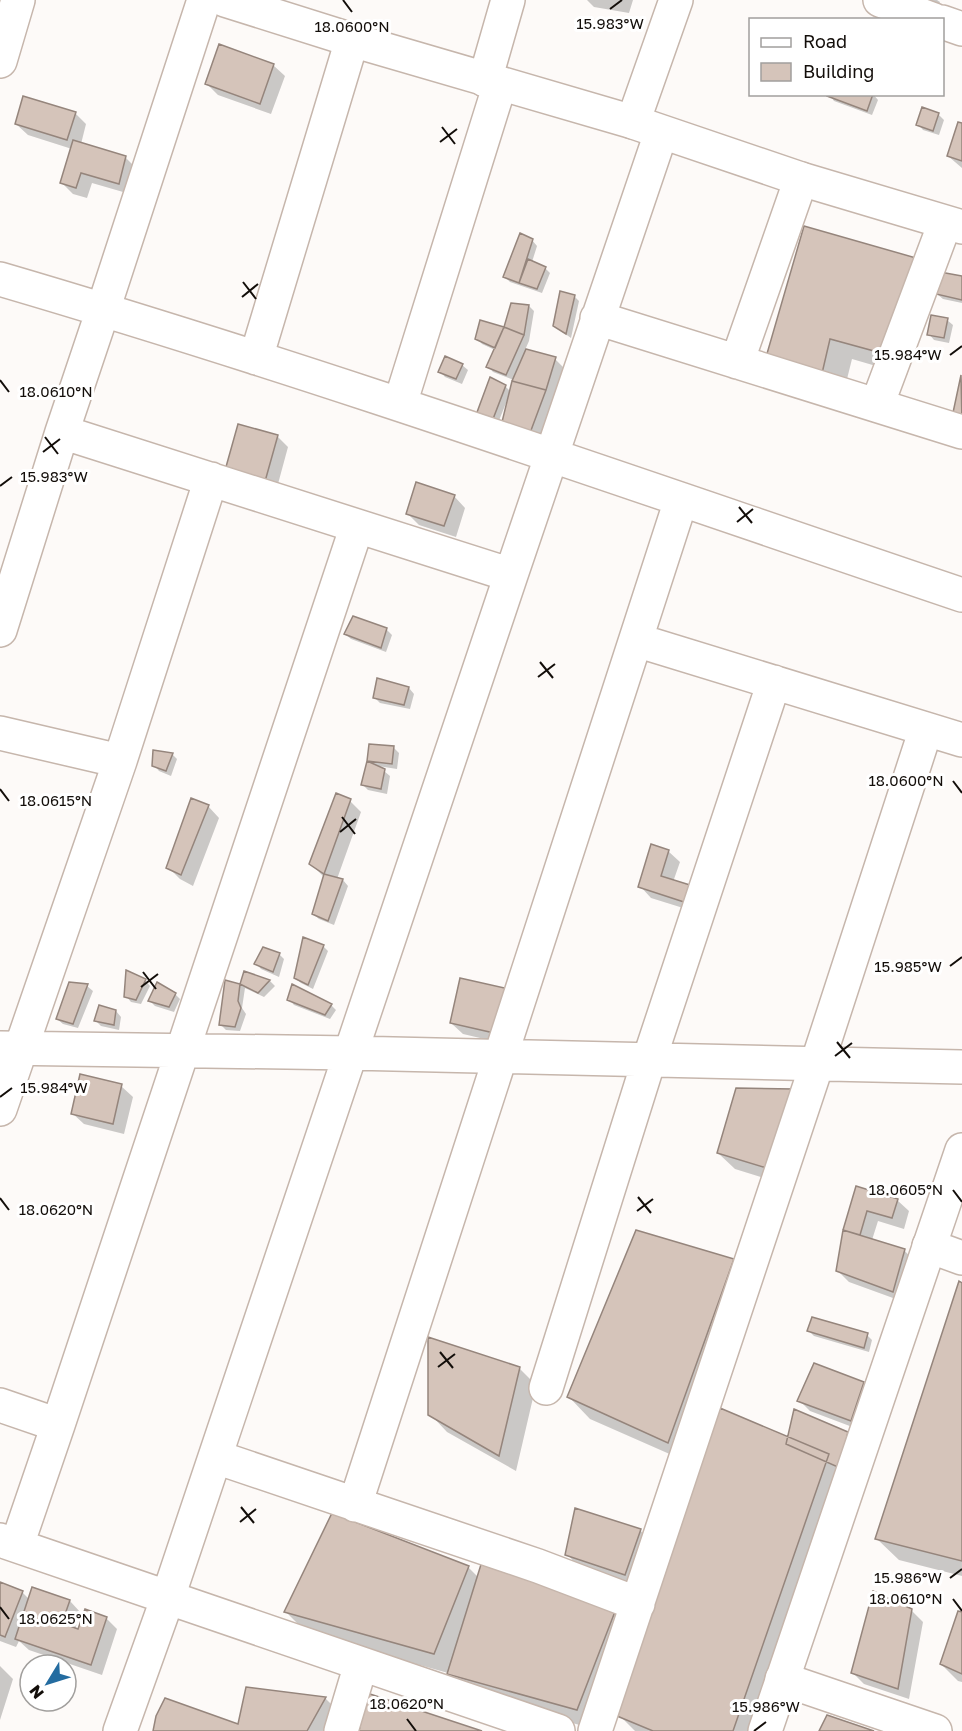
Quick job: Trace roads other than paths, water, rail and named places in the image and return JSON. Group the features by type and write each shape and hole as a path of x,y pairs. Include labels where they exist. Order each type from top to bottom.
{"street":[{"path":"0,61 18,0"},
{"path":"0,630 62,432 204,0"},
{"path":"225,0 647,128 801,179 953,225 877,405"},
{"path":"400,404 492,82 508,0"},
{"path":"120,1731 216,1457 597,318 647,128 676,0"},
{"path":"880,0 929,18"},
{"path":"944,23 962,29"},
{"path":"256,358 352,40"},
{"path":"737,362 801,179"},
{"path":"0,279 400,404 962,595"},
{"path":"597,318 962,432"},
{"path":"62,432 511,575"},
{"path":"0,1109 10,1048 120,761 211,479"},
{"path":"355,1505 681,500"},
{"path":"357,526 58,1425 8,1542 558,1731"},
{"path":"636,640 962,740"},
{"path":"546,1388 649,1060 774,682"},
{"path":"596,1731 926,729"},
{"path":"0,733 120,761"},
{"path":"10,1048 351,1053 962,1067"},
{"path":"765,1731 962,1150"},
{"path":"929,1246 962,1258"},
{"path":"0,1405 58,1425"},
{"path":"216,1457 538,1566 638,1604"},
{"path":"341,1731 361,1664"},
{"path":"782,1679 935,1731"}]}
